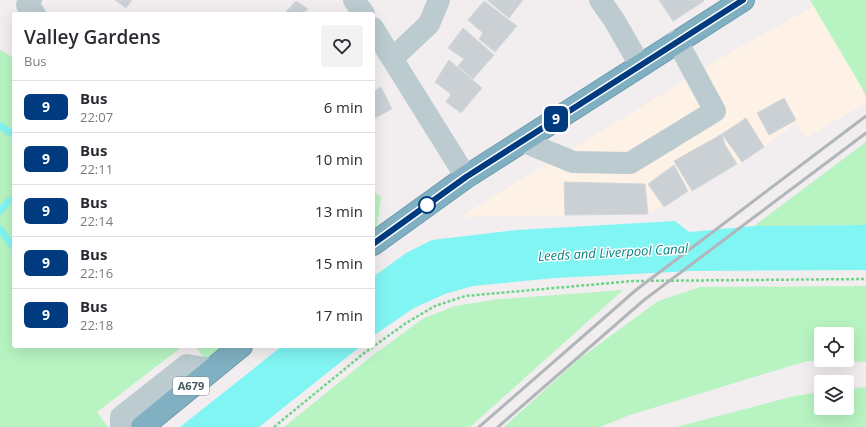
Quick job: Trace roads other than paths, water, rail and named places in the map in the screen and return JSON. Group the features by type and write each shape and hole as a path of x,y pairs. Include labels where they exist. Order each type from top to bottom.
{"highway":[{"path":"375,243 466,177 743,0"},
{"name":"A679","path":"142,427 238,348"}],"street":[{"path":"31,0 27,5 33,12"},
{"path":"354,0 363,12"},
{"path":"393,58 429,24 438,0"},
{"path":"600,0 614,20 640,65"},
{"path":"375,31 466,177"},
{"path":"522,141 573,162 630,163 715,111 678,42"},
{"path":"121,427 121,417 187,365 212,369"}],"water":[{"name":"Leeds and Liverpool Canal","path":"675,221 689,232 754,226 866,225 866,270 692,271 555,278 473,286 445,294 414,308 375,335 375,276 406,253 432,240 517,230"},
{"path":"279,348 358,348 259,427 180,427"}],"waterway":[{"path":"0,126 12,134"},
{"path":"0,211 12,200"},
{"path":"0,229 12,245"}],"railway":[{"path":"479,427 636,290 866,116"},
{"path":"498,427 644,300 866,133"}]}
